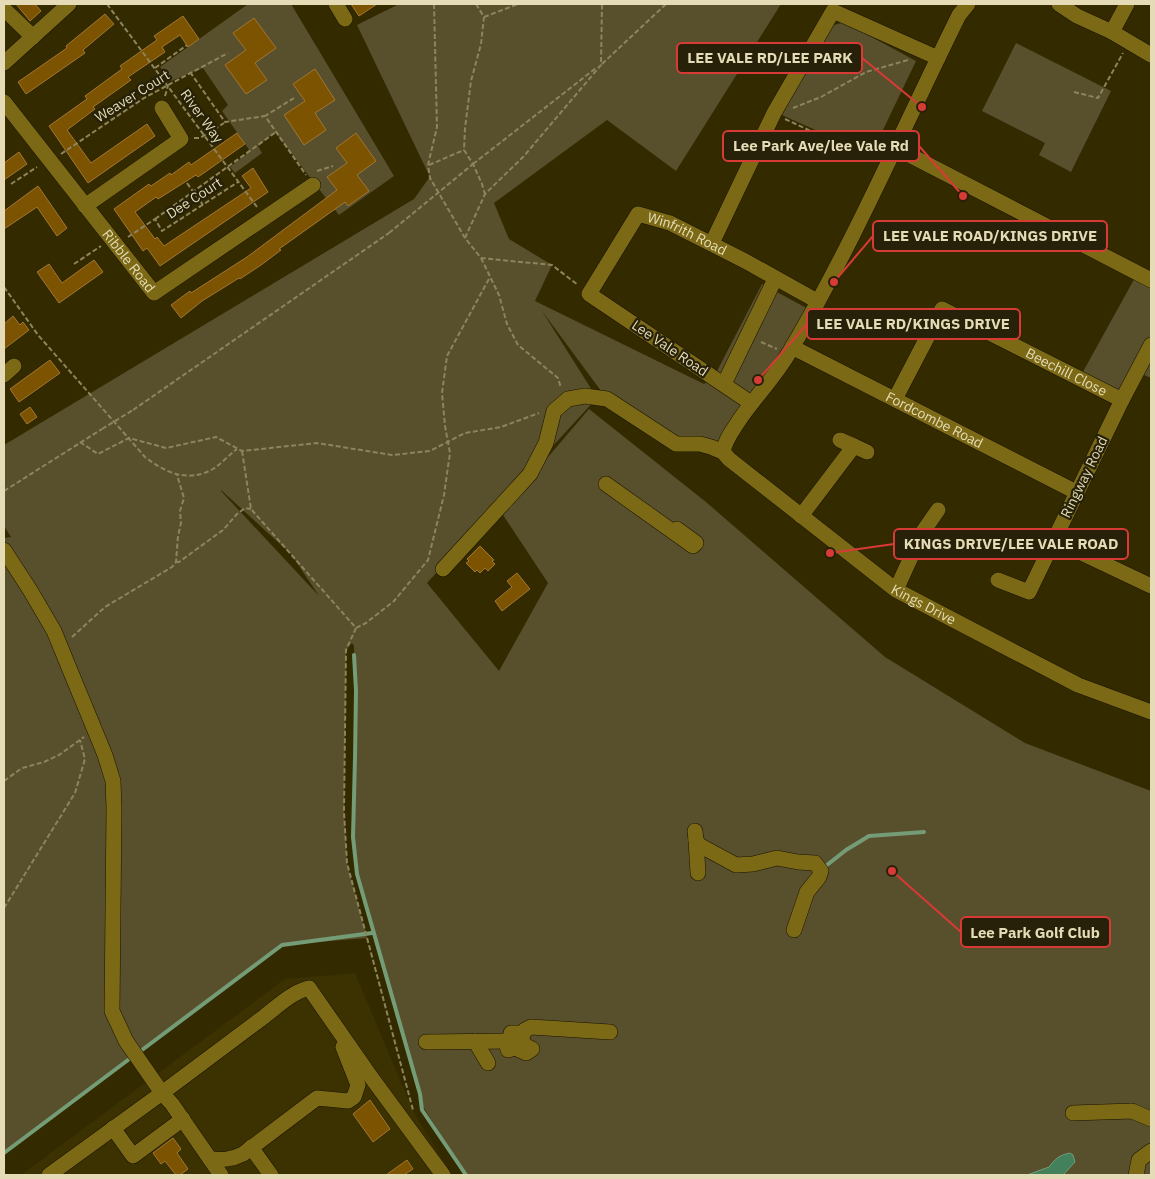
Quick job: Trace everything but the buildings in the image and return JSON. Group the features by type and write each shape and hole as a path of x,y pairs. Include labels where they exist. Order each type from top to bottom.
{"street":[{"path":"4,63 69,4"},
{"path":"336,4 345,19"},
{"path":"443,570 530,474 546,443 554,411 565,401 586,396 607,399 676,444 700,444 723,452 725,443 751,403 790,350 817,302 888,166 959,15 968,4"},
{"path":"1059,4 1077,16 1112,32 1151,55"},
{"path":"1112,32 1127,4"},
{"path":"4,9 33,37"},
{"path":"712,243 774,114 833,11 938,58"},
{"name":"Ribble Road","path":"4,102 154,292 265,218 314,178"},
{"path":"85,206 181,139 162,108"},
{"path":"896,148 1151,280"},
{"name":"Winfrith Road","path":"589,294 638,214 670,222 712,243 817,302"},
{"path":"724,384 775,279"},
{"name":"Lee Vale Road","path":"589,294 751,403"},
{"name":"Beechill Close","path":"895,399 942,309 1122,400"},
{"name":"Ringway Road","path":"998,580 1029,592 1076,492 1151,345"},
{"name":"Fordcombe Road","path":"790,350 895,399 1076,492"},
{"path":"1138,371 1151,378"},
{"path":"801,516 854,446"},
{"name":"Kings Drive","path":"723,452 728,459 896,590 1078,685 1151,712"},
{"path":"615,486 681,530"},
{"path":"896,590 922,532 938,510"},
{"path":"1054,540 1151,586"},
{"path":"4,550 54,631 105,755 112,782 112,1011 126,1041 221,1175"},
{"path":"698,873 696,835 704,848 736,865 753,864 777,858 815,863 826,870 807,892 794,930"},
{"path":"49,1175 162,1093 298,990 309,988 435,1173"},
{"path":"210,1159 232,1159 242,1154 317,1098 348,1100 354,1097 358,1085 335,1025"},
{"path":"426,1042 509,1041 507,1045 508,1050 516,1048 526,1054 532,1049 523,1043 521,1039 522,1033 531,1027 610,1032"},
{"path":"475,1041 488,1063"},
{"path":"1073,1113 1132,1111 1151,1119"},
{"path":"113,1128 133,1156 183,1120"},
{"path":"251,1147 271,1175"},
{"path":"1136,1175 1139,1160 1151,1151"}],"path":[{"name":"River Way","path":"107,4 265,218"},
{"path":"434,4 437,127 428,165 430,178 465,238 481,258 499,296 507,324 518,345 558,378 565,401"},
{"path":"476,4 484,17 481,44 471,81 464,150 473,164 485,194"},
{"path":"484,17 518,4"},
{"path":"465,238 485,194 524,156 600,65 602,4"},
{"path":"4,491 133,410 389,233 473,164 600,65 664,4"},
{"path":"1074,92 1098,98 1129,42"},
{"path":"154,68 187,45"},
{"path":"774,114 802,106 866,72 914,58 920,50"},
{"name":"Weaver Court","path":"12,184 144,98 228,53"},
{"path":"190,72 225,122"},
{"path":"181,139 200,138 225,122 265,116 294,98"},
{"path":"774,114 888,166"},
{"path":"265,116 314,178 333,166"},
{"path":"155,219 276,132"},
{"path":"428,165 464,150"},
{"name":"Dee Court","path":"74,264 155,219 162,231 238,182"},
{"path":"187,183 203,204"},
{"path":"481,258 552,265 589,294"},
{"path":"414,1114 347,863 344,812 346,650 356,628 366,623 394,601 428,560 444,495 450,453 442,393 448,356 490,277"},
{"path":"4,287 38,335 145,458 160,469 177,475 194,476 213,469 237,449"},
{"path":"747,336 790,350"},
{"path":"80,442 98,454 129,438 166,448 216,437 242,451 317,443 392,454 430,451 465,432 501,427 540,412"},
{"path":"242,451 251,509 356,628"},
{"path":"176,562 181,523 180,511 184,498 177,475"},
{"path":"61,649 81,627 105,607 172,567 176,562 179,562 217,534 245,508 251,509"},
{"path":"4,781 22,768 60,755 80,740 93,725"},
{"path":"4,908 75,793 85,759 80,740"}],"shaded area":[{"path":"248,4 291,4 394,176 339,215 275,132 258,146 262,153 235,173 230,167 250,151 222,111 228,105 203,68 171,81 160,67"},
{"path":"399,4 781,4 676,171 607,120 494,203 509,239 552,265 535,301 704,384 714,377 762,284 812,311 725,443 676,441 607,399 542,311 597,398 427,583 499,671 548,583 501,512 589,409 706,502 885,657 1025,743 1151,791 1151,1175 466,1175 422,1105 372,933 365,899 357,874 353,837 355,758 354,646 352,643 346,650 344,812 347,863 367,938 282,945 4,1153 4,538 11,537 4,526 4,445 414,199 429,178 429,175 357,25","holes":["221,490 291,554 319,596"]},
{"path":"844,22 916,61 871,155 782,115 828,27"},
{"path":"1016,43 1111,91 1071,172 1039,155 1045,143 982,111"},
{"path":"1137,274 1151,280 1151,378 1137,372 1122,400 1079,379"},
{"path":"355,973 414,1113 452,1175 21,1175 285,979"},
{"path":"1070,1153 1073,1155 1075,1162 1063,1175 1027,1175 1049,1167 1058,1158"}],"waterway":[{"path":"354,655 356,691 353,837 357,874 420,1094 422,1110 466,1175"},
{"path":"827,865 846,850 869,836 924,832"},
{"path":"138,1053 282,945 372,933"},
{"path":"4,1153 132,1057"}],"place":[{"name":"LEE VALE RD/LEE PARK","path":"922,107"},
{"name":"Lee Park Ave/lee Vale Rd","path":"963,196"},
{"name":"LEE VALE ROAD/KINGS DRIVE","path":"834,282"},
{"name":"LEE VALE RD/KINGS DRIVE","path":"758,380"},
{"name":"KINGS DRIVE/LEE VALE ROAD","path":"830,553"},
{"name":"Lee Park Golf Club","path":"892,871"}]}
